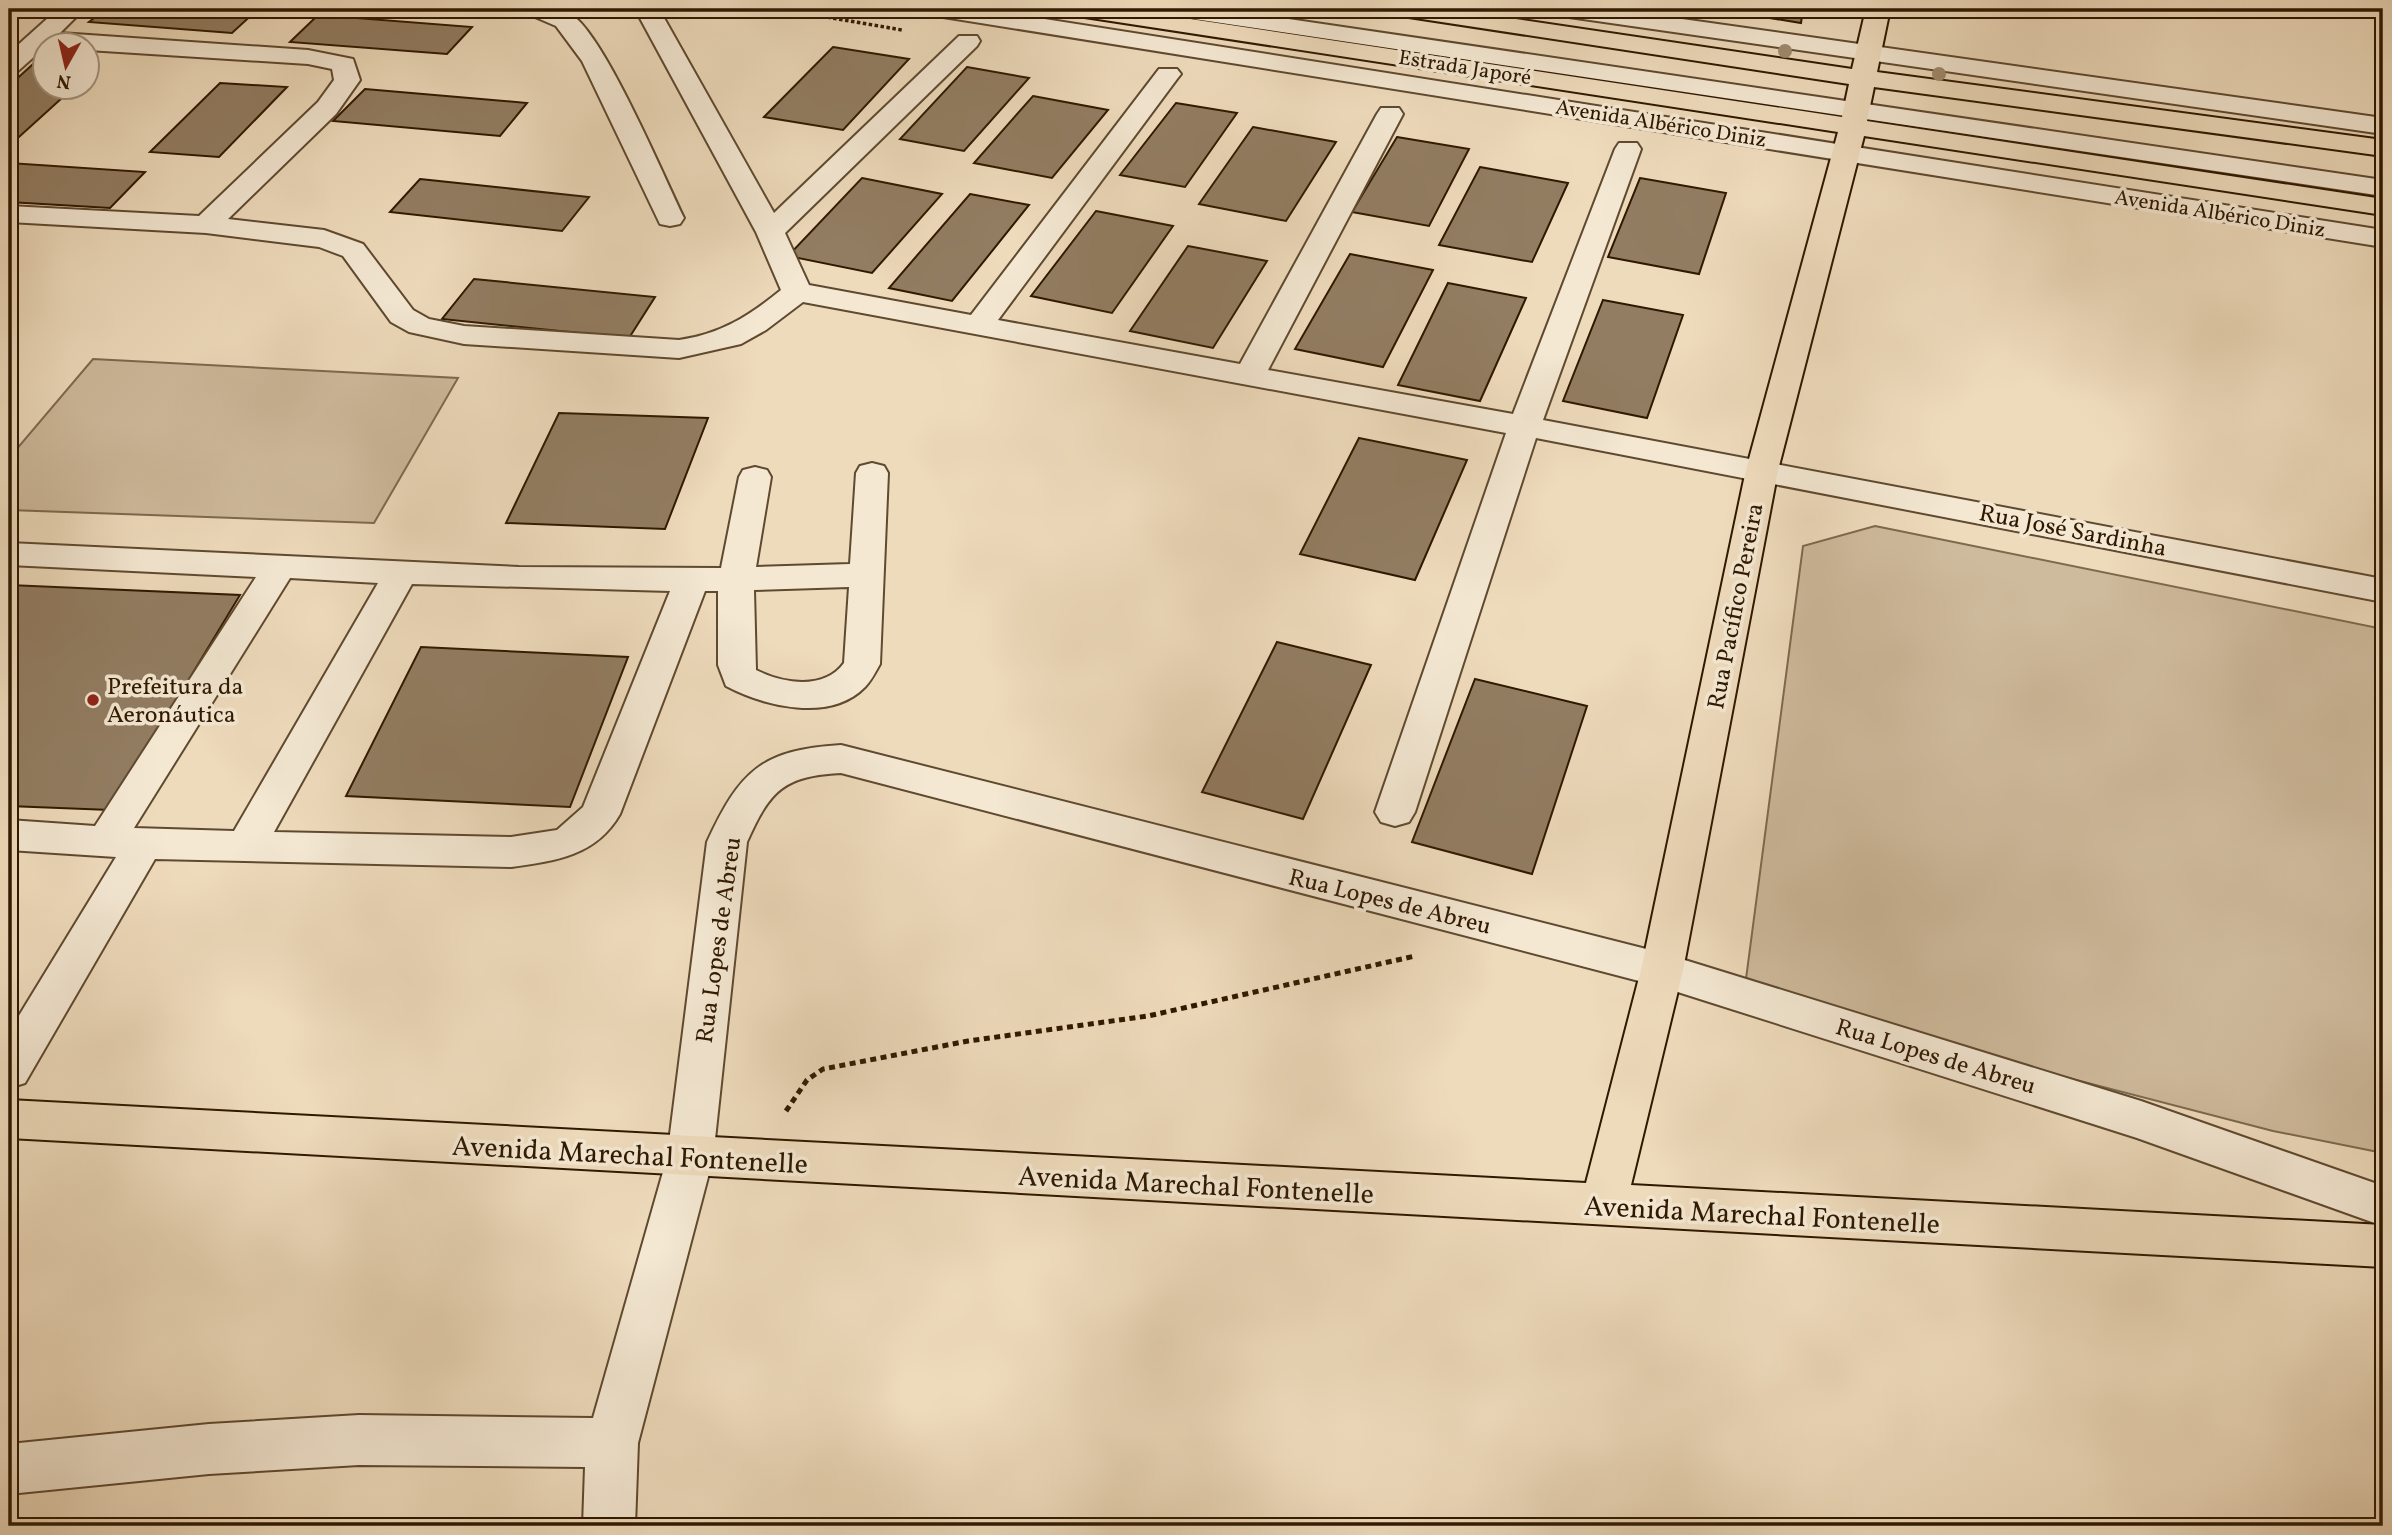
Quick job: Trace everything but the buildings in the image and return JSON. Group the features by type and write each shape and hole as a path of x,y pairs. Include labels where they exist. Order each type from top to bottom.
{"main road":[{"name":"Estrada Japoré","path":"1078,9 1858,101"},
{"name":"Estrada Japoré","path":"1402,9 1858,101"},
{"name":"Rua Pacífico Pereira","path":"1603,1206 1662,970 1762,470 1858,101 1878,9"},
{"name":"Avenida Albérico Diniz","path":"1858,101 2383,148"},
{"name":"Avenida Albérico Diniz","path":"1858,101 2383,207"},
{"name":"Avenida Marechal Fontenelle","path":"9,1119 690,1158 2383,1246"}],"street":[{"path":"48,32 72,9"},
{"path":"537,9 565,21 594,60 670,218"},
{"path":"9,214 206,225 324,239 353,250 402,316 420,326 464,335 679,349 710,345 745,333 797,292 770,232 647,9"},
{"name":"Avenida Albérico Diniz","path":"937,9 1858,101 2383,126"},
{"path":"1174,9 1858,101 2383,166"},
{"path":"1314,9 2383,188"},
{"name":"Avenida Albérico Diniz","path":"1562,9 1858,101 2383,239"},
{"path":"770,232 968,41"},
{"path":"102,43 308,57 344,64 347,80 327,108 206,225"},
{"path":"9,66 32,47"},
{"path":"977,327 1168,74"},
{"path":"1249,377 1390,114"},
{"path":"1395,812 1524,427 1628,149"},
{"name":"Rua José Sardinha","path":"797,292 1762,470 2383,591"},
{"path":"755,477 736,579 736,665 739,677 751,684 786,692 823,693 842,688 857,675 862,664 872,473"},
{"path":"9,554 400,574 692,580 867,575"},
{"path":"9,1070 125,842 279,568"},
{"path":"246,846 400,574"},
{"path":"9,835 125,842 511,852 564,845 585,835 600,814 692,580"},
{"name":"Rua Lopes de Abreu","path":"609,1526 612,1443 690,1158 727,842 742,807 766,781 796,763 841,759 1662,970 2141,1120 2383,1206"},
{"path":"9,1469 209,1449 359,1440 612,1443"}],"path":[{"path":"751,1161 807,1080 823,1069 968,1041 1148,1016 1425,954"}],"shaded area":[{"path":"93,359 458,378 374,523 9,510 9,458"},
{"path":"1875,526 2383,629 2383,1153 2273,1131 1744,994 1803,546"}],"place":[{"name":"Prefeitura da Aeronáutica","path":"93,700"}]}
